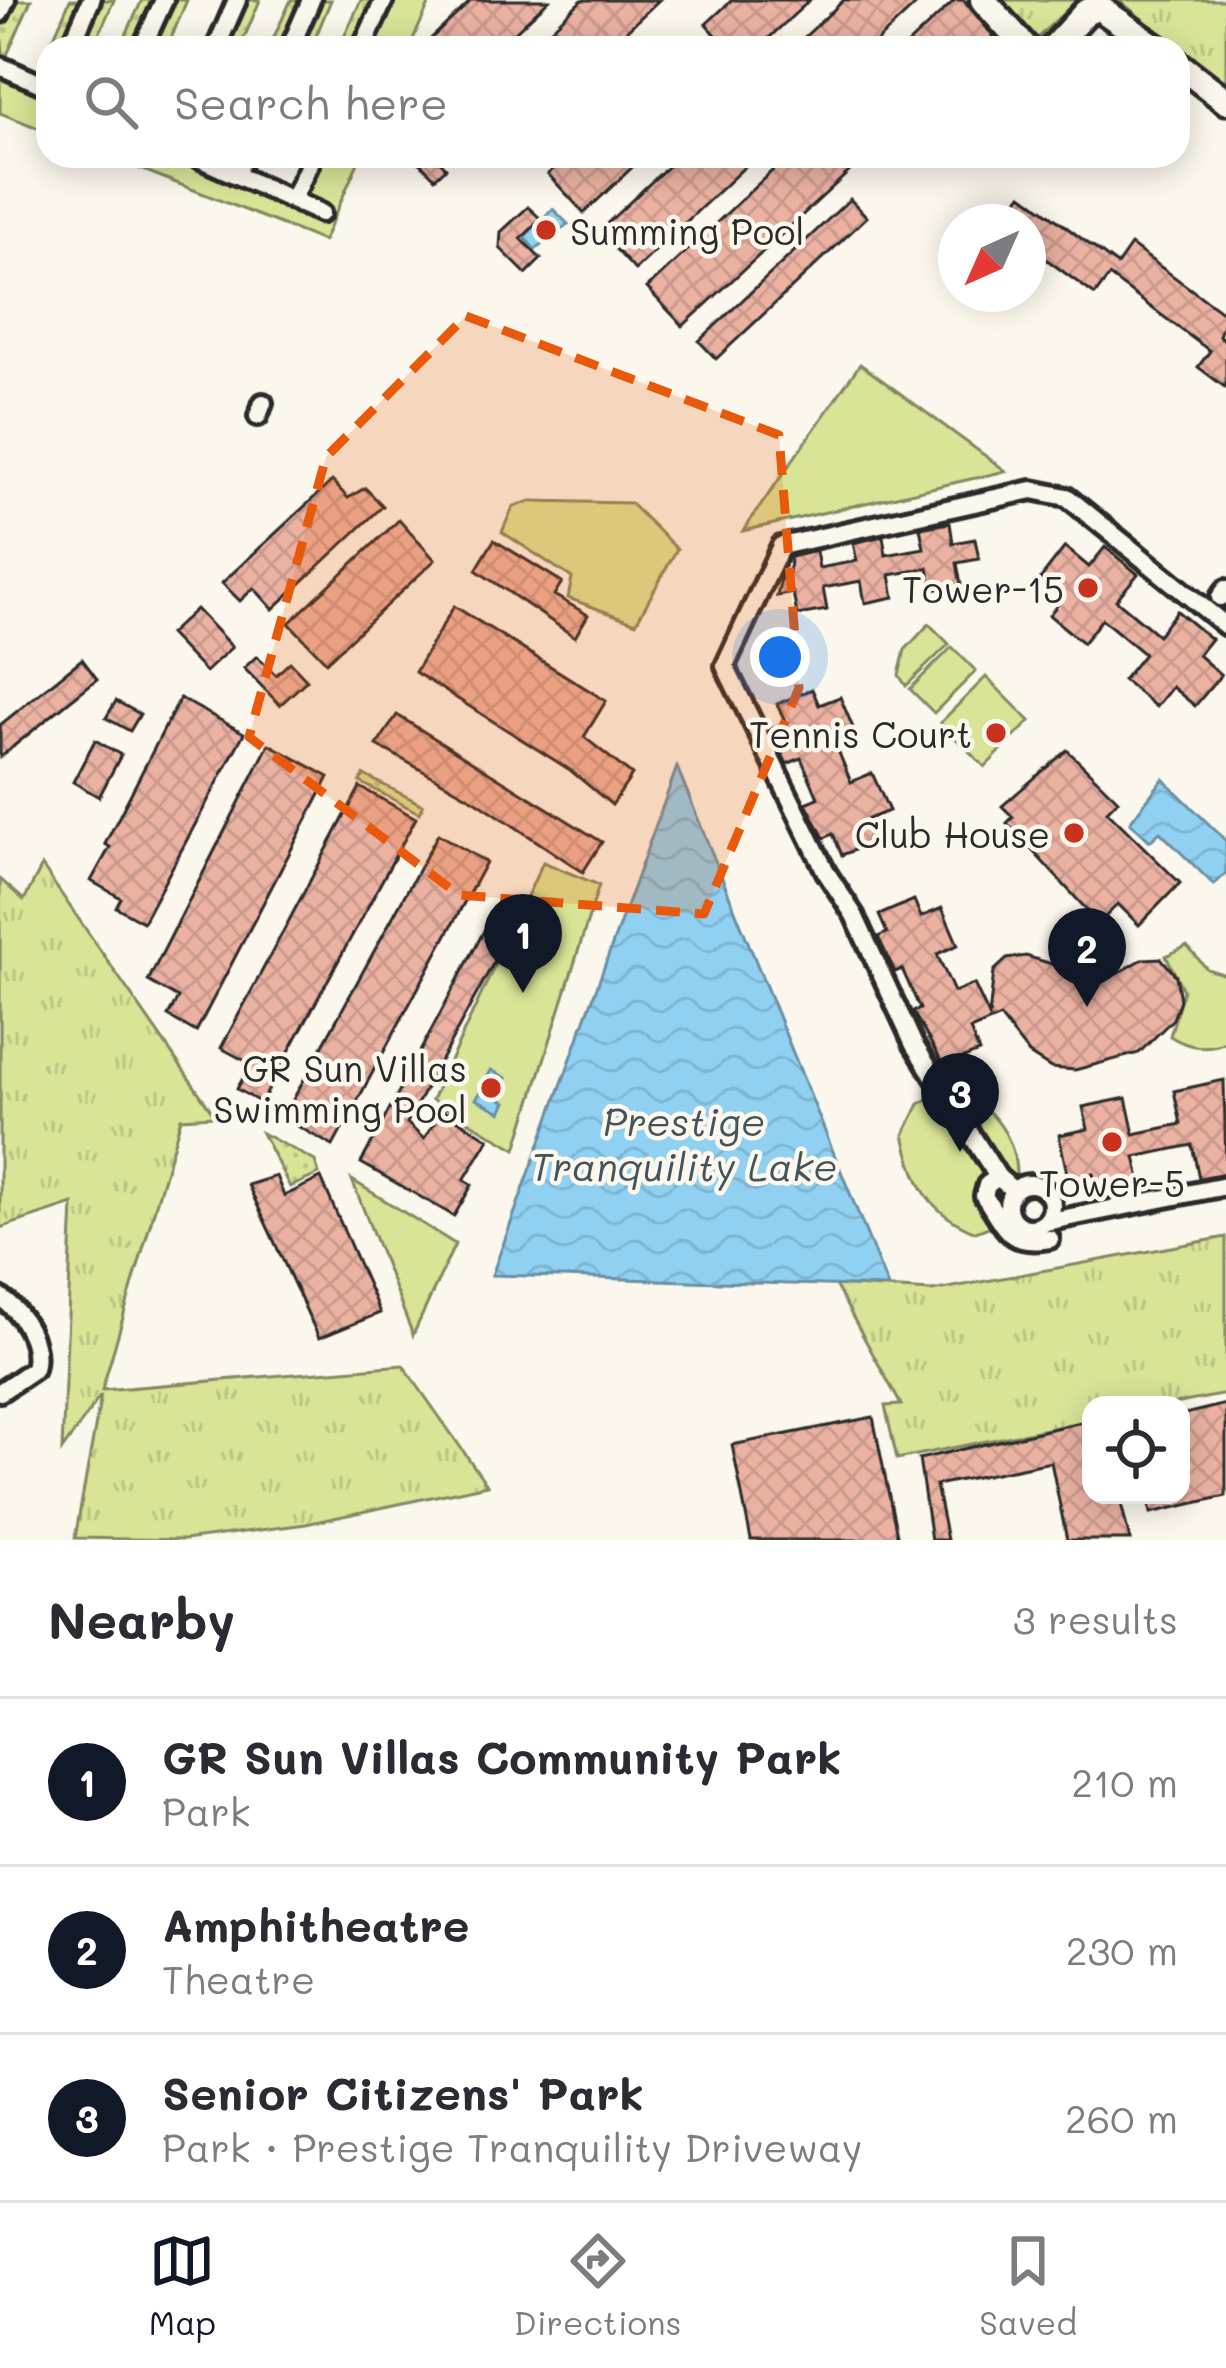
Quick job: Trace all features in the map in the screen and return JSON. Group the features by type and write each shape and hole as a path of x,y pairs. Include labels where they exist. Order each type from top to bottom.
{"main road":[{"path":"983,0 1016,36"},
{"path":"1064,36 1085,13 1098,7 1140,36"},
{"path":"1190,73 1226,101"}],"street":[{"path":"0,13 6,0"},
{"path":"76,36 92,0"},
{"path":"148,36 164,0"},
{"path":"221,36 237,0"},
{"path":"295,36 311,0"},
{"path":"368,36 384,0"},
{"path":"0,66 36,82"},
{"path":"221,168 321,213"},
{"path":"236,175 239,168"},
{"path":"293,200 308,168"},
{"path":"1013,1190 998,1177 914,1045 854,914 826,872 725,666 781,545 1032,490 1067,497 1226,626"},
{"path":"998,1177 984,1196 1011,1236 1023,1243 1048,1231 1226,1186"},
{"path":"1013,1190 1027,1183 1048,1192 1053,1210 1048,1231"},
{"path":"1013,1190 1009,1212 1018,1225 1048,1231"},
{"path":"0,1298 34,1340 38,1354 34,1369 0,1392"}],"highlighted area":[{"path":"466,316 779,435 799,688 704,914 459,895 249,737 326,457"}],"green space":[{"path":"10,0 31,0 4,62 0,22"},
{"path":"70,0 90,0 75,36 54,36"},
{"path":"97,0 114,0 98,36 81,36"},
{"path":"142,0 162,0 146,36 126,36"},
{"path":"169,0 187,0 172,36 153,36"},
{"path":"243,0 260,0 245,36 227,36"},
{"path":"291,0 308,0 294,36 274,36"},
{"path":"315,0 331,0 316,36 300,36"},
{"path":"361,0 381,0 365,36 344,36"},
{"path":"391,0 431,0 414,36 374,36"},
{"path":"996,0 1077,0 1039,36 1029,36"},
{"path":"1119,0 1226,0 1226,88 1190,58 1190,36 1163,36"},
{"path":"0,66 36,83 36,127 0,113"},
{"path":"138,168 217,168 297,205 314,168 356,168 323,241"},
{"path":"860,364 1006,471 743,531"},
{"path":"531,501 630,503 677,549 636,623 568,598 572,578 502,532 513,507"},
{"path":"929,624 949,644 906,686 899,675 905,650"},
{"path":"952,647 976,671 934,713 910,689"},
{"path":"986,677 1030,721 985,767 940,723"},
{"path":"364,775 423,805 419,813 360,782"},
{"path":"543,862 599,885 516,1149 432,1100"},
{"path":"42,866 215,1116 181,1118 102,1390 403,1365 487,1485 306,1524 184,1540 75,1538 101,1395 62,1450 73,1204 0,1228 0,879 24,900"},
{"path":"1187,946 1207,969 1226,975 1226,1042 1197,1046 1170,1036 1183,990 1166,956"},
{"path":"953,1086 1000,1125 1014,1158 1009,1219 976,1232 946,1216 926,1195 904,1135 919,1104"},
{"path":"262,1133 315,1161 319,1174 290,1187"},
{"path":"352,1180 455,1244 413,1335"},
{"path":"1226,1237 1226,1394 1190,1401 1190,1396 1082,1396 1082,1422 897,1459 885,1406 901,1405 835,1285 932,1291"}],"water":[{"name":"Summing Pool","path":"553,209 568,224 535,250 524,237"},
{"name":"Prestige Tranquility Lake","path":"677,767 888,1287 492,1275"},
{"path":"1163,779 1226,841 1226,873 1214,885 1160,832 1150,841 1130,822"},
{"name":"GR Sun Villas Swimming Pool","path":"491,1070 506,1078 497,1097 506,1102 501,1112 476,1099"}],"building":[{"path":"472,0 549,0 511,36 434,36"},
{"path":"582,0 659,0 621,36 544,36"},
{"path":"732,0 810,0 771,36 717,36 706,24"},
{"path":"844,0 921,0 883,36 806,36"},
{"path":"955,0 964,0 993,36 917,36"},
{"path":"425,168 446,168 435,178"},
{"path":"554,168 631,168 584,213 548,174"},
{"path":"666,168 743,168 635,270 599,231"},
{"path":"775,168 853,168 683,326 647,288"},
{"path":"1022,194 1035,204 1014,204"},
{"path":"850,199 867,217 716,359 699,341"},
{"path":"528,207 541,219 521,239 541,259 526,274 500,248 501,232"},
{"path":"1046,212 1117,265 1131,245 1226,315 1219,336 1226,341 1226,388 1198,367 1210,351 1109,276 1095,295 1046,259"},
{"path":"332,481 348,498 365,488 383,506 273,609 254,588 240,601 222,583"},
{"path":"399,520 435,560 326,662 289,623"},
{"path":"950,523 953,543 975,539 979,559 957,563 961,585 932,590 928,568 890,575 894,597 865,603 861,581 823,588 827,610 797,615 793,593 777,596 782,575 789,573 790,557 816,551 819,568 857,561 853,543 883,536 886,555 924,548 920,528"},
{"path":"494,540 562,582 554,595 588,615 575,637 476,570"},
{"path":"1065,547 1089,567 1105,547 1138,574 1116,600 1158,635 1177,611 1211,639 1198,655 1221,675 1195,706 1172,687 1156,707 1123,680 1144,654 1102,619 1083,643 1049,615 1063,598 1040,579"},
{"path":"454,606 606,701 584,737 632,775 612,805 570,770 415,672"},
{"path":"196,609 232,647 205,672 169,634"},
{"path":"257,656 276,675 290,662 307,680 280,705 244,668"},
{"path":"82,659 97,679 0,757 0,725"},
{"path":"812,689 819,705 840,697 856,735 835,743 851,782 872,773 889,811 868,819 877,841 842,855 833,834 824,838 806,803 818,798 801,758 787,764 770,729 785,722 777,704"},
{"path":"180,698 244,733 143,922 116,907 121,898 91,881"},
{"path":"116,701 140,714 130,731 106,718"},
{"path":"397,715 602,842 583,872 478,802 377,745"},
{"path":"95,740 121,755 99,797 73,782"},
{"path":"269,744 329,777 196,1032 168,1016 178,998 148,981"},
{"name":"Club House","path":"1067,750 1118,800 1107,811 1180,883 1139,925 1118,904 1099,923 1007,823 1013,817 1002,806"},
{"path":"360,787 416,818 261,1103 237,1089 251,1064 221,1048"},
{"path":"438,834 486,862 333,1146 283,1118"},
{"path":"914,900 921,917 942,908 958,945 937,954 954,992 974,984 989,1016 994,971 1007,959 1026,956 1091,976 1113,976 1143,959 1161,958 1176,976 1180,1000 1173,1019 1139,1053 1075,1070 1051,1068 1029,1054 1000,1017 970,1030 979,1052 944,1066 913,1012 920,1009 902,969 895,972 878,937 887,933 879,915"},
{"path":"487,925 508,936 407,1123 424,1139 442,1110 489,1139 464,1180 472,1185 454,1216 361,1163"},
{"path":"1224,1080 1226,1173 1199,1178 1192,1145 1135,1157 1142,1187 1098,1196 1093,1173 1068,1178 1059,1135 1088,1129 1083,1107 1126,1098 1134,1134 1181,1124 1174,1091"},
{"path":"276,1176 284,1196 321,1178 380,1313 319,1338 248,1185"},
{"path":"1226,1404 1226,1496 1151,1513 1149,1504 1190,1504 1190,1413"},
{"path":"873,1417 898,1540 751,1540 732,1445"},
{"path":"1082,1422 1082,1504 1121,1504 1130,1540 1067,1540 1051,1462 936,1485 947,1540 931,1540 919,1459"}],"place":[{"name":"Summing Pool","path":"546,230"},
{"name":"Tower-15","path":"1088,588"},
{"name":"Tennis Court","path":"996,733"},
{"name":"Club House","path":"1074,833"},
{"name":"GR Sun Villas Community Park","path":"523,993"},
{"name":"Amphitheatre","path":"1087,1007"},
{"name":"GR Sun Villas Swimming Pool","path":"491,1088"},
{"name":"Tower-5","path":"1112,1142"},
{"name":"Senior Citizens' Park","path":"960,1152"}]}
